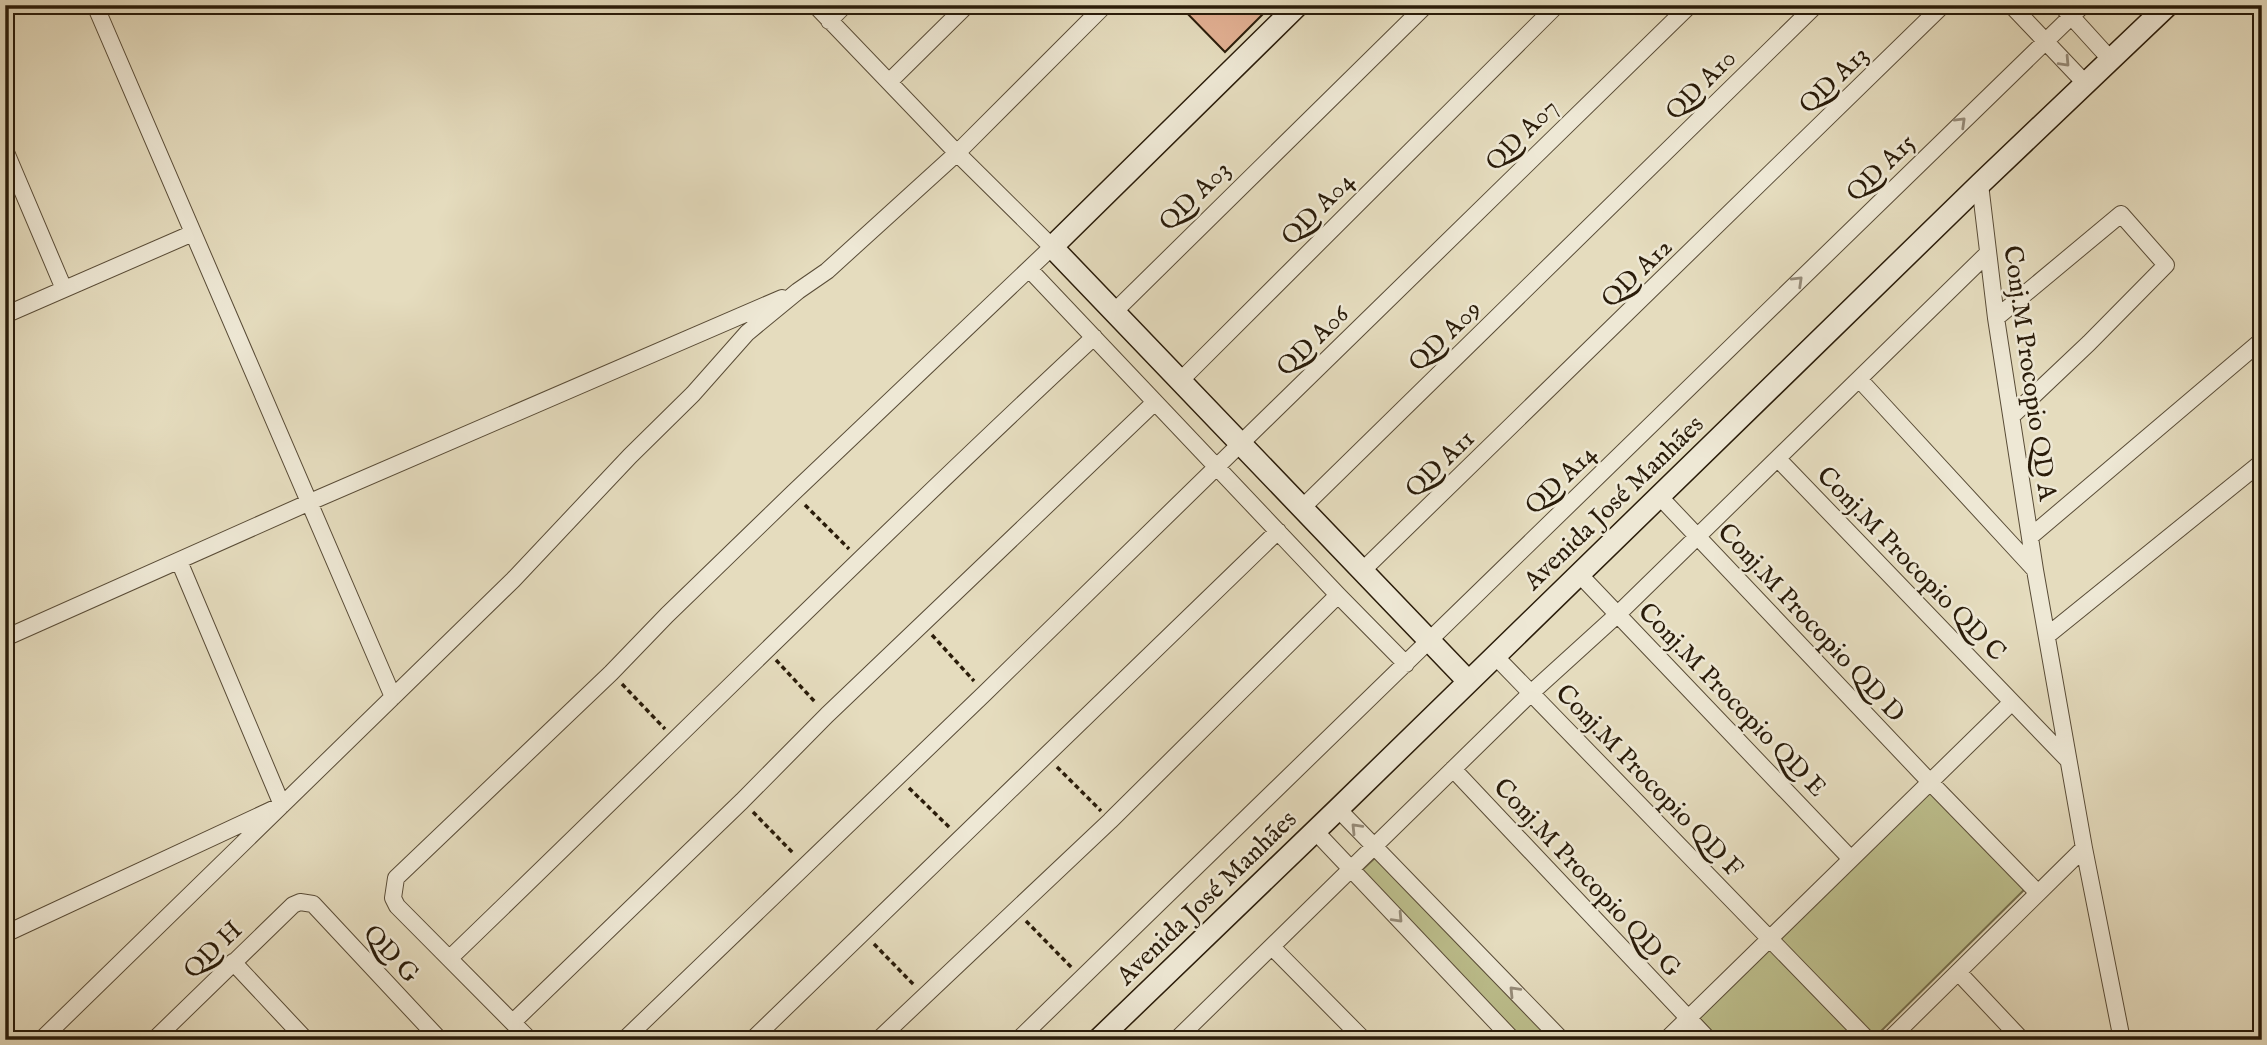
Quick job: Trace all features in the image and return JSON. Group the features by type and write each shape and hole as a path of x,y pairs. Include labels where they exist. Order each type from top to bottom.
{"street":[{"path":"95,5 393,698"},
{"path":"815,5 957,153 1052,247 1468,681"},
{"path":"829,21 845,5"},
{"path":"890,81 967,5"},
{"path":"41,1040 513,580 630,456 693,394 747,333 827,271 957,153 1105,5"},
{"path":"530,1040 397,906 393,898 396,878 611,673 667,614 1052,247 1298,5"},
{"name":"QD A03","path":"1114,312 1426,5"},
{"name":"QD A04","path":"1180,382 1557,5"},
{"name":"QD A07","path":"1441,248 1690,5"},
{"name":"QD A10","path":"1619,198 1816,5"},
{"name":"QD A13","path":"1756,188 1943,5"},
{"path":"2011,5 2085,83"},
{"name":"Avenida José Manhães","path":"1098,1040 2168,5"},
{"path":"2072,9 2111,60"},
{"name":"QD A15","path":"1749,329 2045,40 2072,9"},
{"path":"5,150 64,289"},
{"name":"Conj.M Procopio QD A","path":"1980,184 1996,318 2035,570 2067,759 2122,1040"},
{"name":"QD A12","path":"1549,391 1756,188"},
{"name":"QD A09","path":"1302,508 1619,198"},
{"path":"1996,318 2121,214 2166,265 2109,324 2012,415"},
{"path":"5,315 193,233"},
{"name":"QD A06","path":"624,1040 985,693 1441,248"},
{"path":"1176,1040 1194,1034 1272,947 1351,869 1531,693 1618,614 1988,253"},
{"path":"1029,269 1406,664"},
{"path":"5,638 310,502 798,291"},
{"name":"QD A14","path":"1018,1040 1749,329"},
{"path":"450,958 677,740 766,650 1094,337"},
{"path":"2030,537 2262,340"},
{"path":"1859,379 2035,570"},
{"name":"QD A11","path":"1363,570 1549,391"},
{"path":"513,1022 827,715 1155,402"},
{"name":"Conj.M Procopio QD C","path":"1778,458 2067,759"},
{"path":"2048,635 2262,462"},
{"name":"Conj.M Procopio QD D","path":"1659,496 2038,893"},
{"path":"752,1040 1278,531"},
{"path":"178,561 282,805"},
{"name":"Conj.M Procopio QD E","path":"1579,574 1851,859"},
{"path":"878,1040 1111,821 1338,595"},
{"name":"Conj.M Procopio QD F","path":"1495,656 1868,1040"},
{"path":"1666,1040 2012,702"},
{"name":"Conj.M Procopio QD G","path":"1453,769 1709,1040"},
{"path":"5,934 282,805"},
{"path":"1338,809 1562,1040"},
{"path":"1315,831 1513,1040"},
{"path":"1889,1040 2084,848"},
{"name":"QD H","path":"160,1038 233,962 293,905 308,902"},
{"name":"QD G","path":"308,902 313,904 440,1040"},
{"path":"1272,947 1364,1040"},
{"path":"233,962 306,1040"},
{"path":"1958,972 2022,1040"}],"path":[{"path":"793,493 860,560"},
{"path":"923,625 985,693"},
{"path":"766,650 827,715"},
{"path":"611,673 677,740"},
{"path":"1045,755 1111,821"},
{"path":"898,777 960,838"},
{"path":"742,801 806,865"},
{"path":"1015,909 1081,978"},
{"path":"862,933 924,995"}],"green space":[{"path":"1930,789 2027,887 1872,1040 1720,1040 1698,1017"},
{"path":"1378,855 1552,1040 1520,1040 1361,871"}],"building":[{"path":"1179,5 1255,5 1264,13 1225,52"}]}
